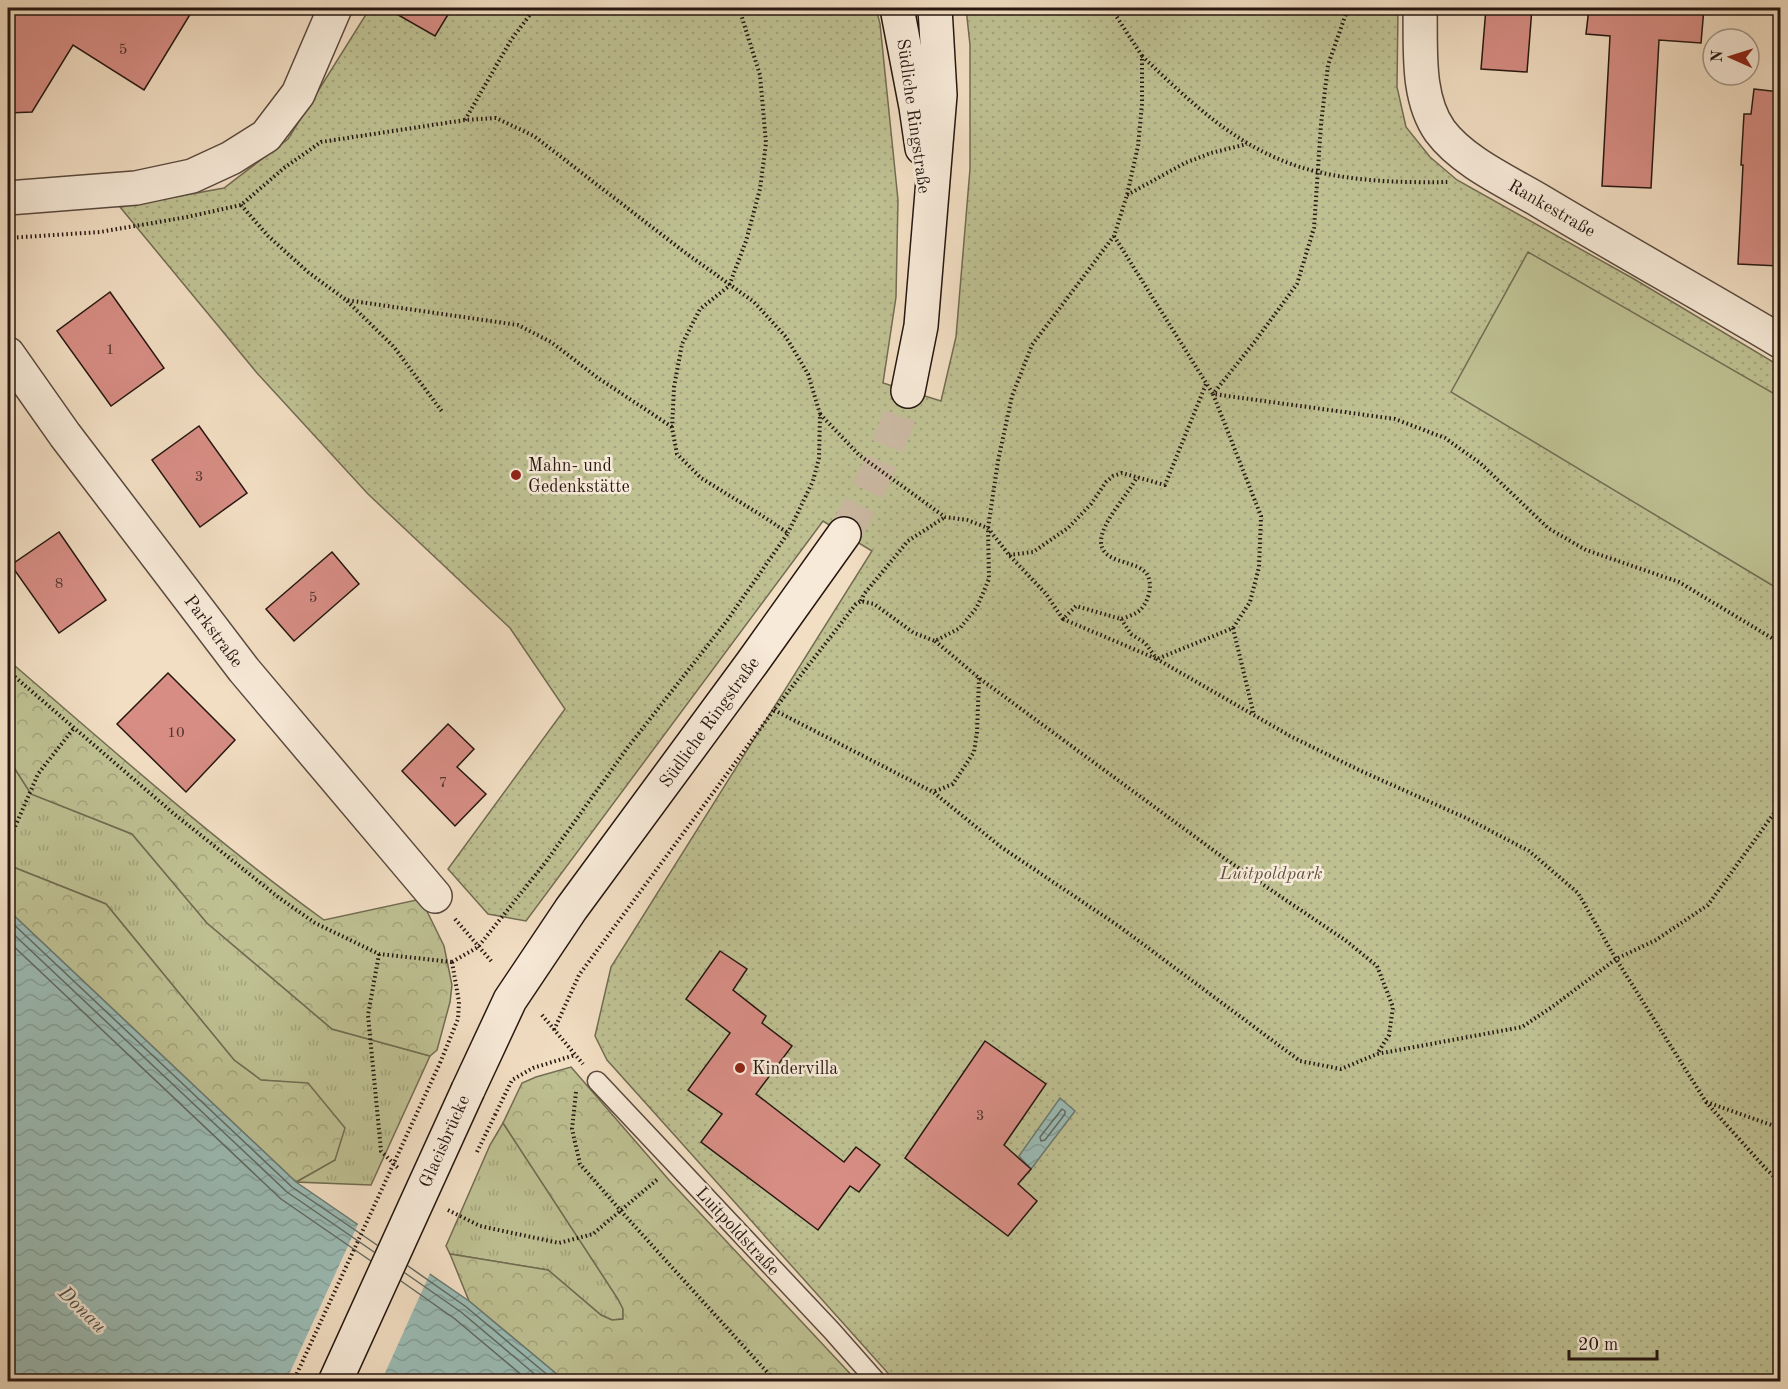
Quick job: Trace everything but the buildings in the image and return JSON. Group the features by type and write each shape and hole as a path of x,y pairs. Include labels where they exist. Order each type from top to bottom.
{"street":[{"path":"8,198 136,188 192,176 231,158 266,136 298,94 334,8"},
{"name":"Südliche Ringstraße","path":"897,8 916,107 929,225"},
{"name":"Südliche Ringstraße","path":"908,391 921,326 940,95 935,8"},
{"name":"Rankestraße","path":"1420,8 1423,83 1428,107 1440,131 1459,152 1780,341"},
{"name":"Parkstraße","path":"8,354 65,435 244,670 435,896"},
{"name":"Südliche Ringstraße","path":"571,909 844,534"},
{"name":"Glacisbrücke","path":"335,1382 510,1000 571,909"}],"lane":[{"name":"Luitpoldstraße","path":"597,1081 877,1382"}],"path":[{"path":"465,120 511,40 535,8"},
{"path":"739,8 760,75 766,143 760,189 746,240 729,286 700,309 682,344 674,387 672,428 677,454 700,478 761,514 788,533"},
{"path":"1111,8 1142,56 1189,101 1247,144 1281,161 1317,172 1395,183 1455,182"},
{"path":"1213,394 1297,284 1314,228 1321,124 1328,65 1348,8"},
{"path":"935,641 960,628 977,607 989,579 988,528 998,461 1012,396 1032,345 1114,236 1127,195 1138,146 1142,105 1142,56"},
{"path":"8,238 100,232 188,218 241,205 284,168 321,142 465,120 496,118 534,136 729,286 754,302 786,337 808,374 820,414 819,458 813,481 788,533 726,622 628,747 546,863 478,947 452,962 378,954 315,923 278,897 173,813 8,671"},
{"path":"1127,195 1185,162 1247,144"},
{"path":"241,205 268,236 308,272 346,300 394,347 443,413"},
{"path":"1114,236 1213,394 1261,516 1259,567 1250,602 1233,628 1157,659"},
{"path":"346,300 518,325 551,342 598,378 672,428"},
{"path":"1009,555 1033,552 1068,528 1113,476 1122,473 1165,485 1206,384"},
{"path":"1213,394 1395,420 1445,438 1480,463 1548,528 1586,550 1679,582 1780,644"},
{"path":"820,414 859,455 945,517 967,520 988,528 1009,555 1046,594 1063,619 1157,659 1290,736 1466,818 1529,851 1578,894 1706,1102 1780,1182"},
{"path":"1121,619 1141,609 1148,596 1150,584 1146,572 1136,565 1114,559 1104,552 1101,543 1105,526 1137,477"},
{"path":"554,1030 579,975 774,710 908,541 945,517"},
{"path":"861,601 874,604 914,633 935,641 979,678 1228,861 1345,940 1377,966 1393,1007 1389,1035 1377,1054"},
{"path":"1063,619 1076,606 1121,619 1131,634 1145,643 1157,659"},
{"path":"1233,628 1254,716"},
{"path":"933,792 953,784 974,752 978,725 979,678"},
{"path":"774,710 933,792 1001,846 1120,927 1300,1061 1341,1069 1377,1054 1522,1027 1616,959 1656,940 1708,905 1780,805"},
{"path":"8,843 38,774 74,728"},
{"path":"478,947 492,962"},
{"path":"293,1382 440,1063 458,1019 459,1002 452,962"},
{"path":"495,1115 512,1080 533,1068 575,1055 542,1015"},
{"path":"577,1086 572,1129 580,1164 776,1382"},
{"path":"1706,1102 1780,1128"}],"green space":[{"name":"Luitpoldpark","path":"370,8 876,8 880,24 898,200 896,297 883,383 941,401 956,337 970,169 970,45 966,8 1398,8 1397,87 1406,127 1430,157 1457,180 1634,279 1780,366 1780,1381 895,1381 607,1060 595,1036 611,967 872,551 823,521 526,921 488,914 448,869 565,709 510,628 368,494 257,373 120,207 224,188 288,139"},
{"path":"1528,252 1780,397 1780,590 1451,392"},
{"path":"8,660 202,826 324,920 421,899 444,946 452,985 450,1002 437,1050 430,1056 332,1029 207,923 132,834 31,794 8,758"},
{"path":"8,758 31,794 132,834 207,923 332,1029 430,1056 371,1185 296,1182 335,1160 308,1084 261,1080 234,1060 106,904 8,865"},
{"path":"8,865 106,904 234,1060 261,1080 308,1083 345,1128 335,1160 296,1182 8,910"},
{"path":"571,1067 669,1180 857,1381 565,1381 469,1301 450,1254 548,1270 601,1315 612,1320 623,1319 623,1309 618,1299 503,1123 522,1083"},
{"path":"503,1123 618,1299 623,1309 623,1319 612,1320 601,1315 548,1270 450,1254 446,1246 490,1145"}],"water":[{"name":"Donau","path":"8,910 296,1182 469,1301 565,1381 8,1381"},
{"path":"1060,1098 1075,1111 1031,1169 1019,1156"}],"pier":[{"path":"359,1222 431,1271 381,1382 286,1381"}],"tunnel":[{"path":"844,534 880,464 908,391"}],"place":[{"name":"Mahn- und Gedenkstätte","path":"516,475"},
{"name":"Kindervilla","path":"740,1068"}]}
